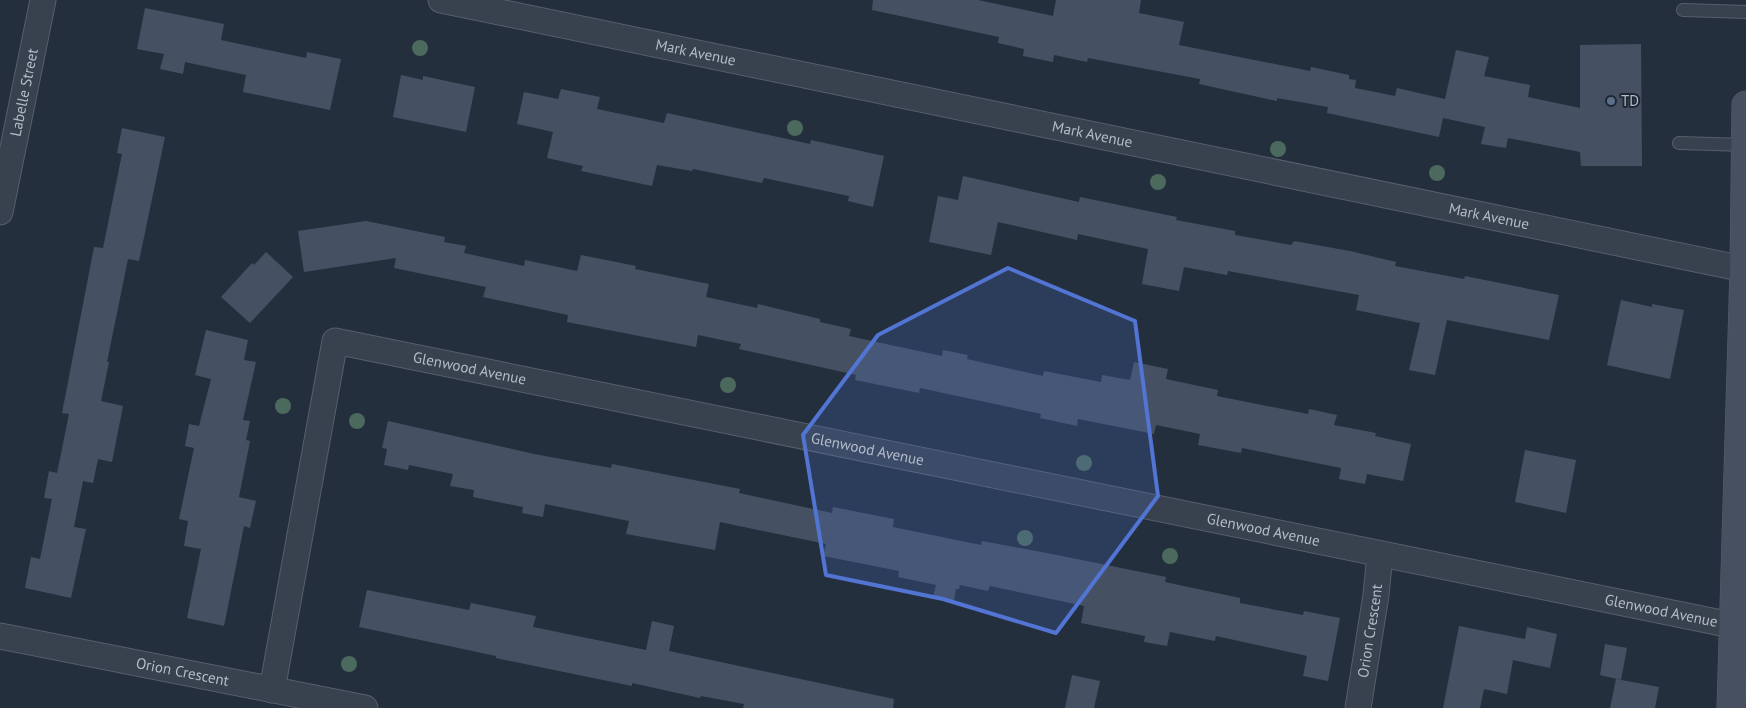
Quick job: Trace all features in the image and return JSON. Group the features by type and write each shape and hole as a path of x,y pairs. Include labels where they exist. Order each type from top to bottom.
{"street":[{"name":"Labelle Street","path":"0,212 43,0"},
{"name":"Mark Avenue","path":"441,0 1745,254"},
{"path":"1731,708 1740,627 1746,105"},
{"name":"Glenwood Avenue","path":"272,690 335,341 1740,627"},
{"name":"Orion Crescent","path":"1358,708 1376,595 1380,554"},
{"name":"Orion Crescent","path":"0,636 365,708"}],"lane":[{"path":"1683,10 1746,12"},
{"path":"1680,143 1746,145"}],"highlighted area":[{"path":"1008,268 1135,321 1158,496 1056,633 943,599 826,575 803,435 878,335"}],"building":[{"path":"873,0 978,0 1053,16 1056,0 1141,0 1139,13 1184,22 1179,45 1310,71 1311,67 1349,75 1349,79 1356,80 1355,88 1395,96 1397,88 1445,99 1456,50 1489,57 1484,76 1530,85 1528,97 1580,108 1580,45 1641,44 1642,166 1581,166 1580,152 1508,138 1506,148 1481,144 1485,127 1443,118 1439,137 1327,113 1328,107 1277,98 1277,101 1199,84 1200,79 1088,58 1087,62 1054,55 1053,62 1023,56 1024,49 998,43 999,37 872,10"},
{"path":"145,8 224,24 221,40 306,58 307,52 341,59 330,110 243,92 246,75 185,62 183,74 160,69 164,54 137,49"},
{"path":"401,75 423,80 423,76 475,87 466,132 393,117"},
{"path":"561,89 600,97 597,109 664,123 667,113 810,144 811,140 884,156 873,207 848,201 849,196 764,178 762,183 693,169 692,171 657,165 652,186 581,171 583,166 547,158 553,132 517,124 524,92 558,99"},
{"path":"122,128 165,137 139,261 128,259 107,362 109,362 101,401 123,406 112,462 98,459 93,483 83,481 74,527 86,529 71,598 25,588 31,557 40,559 52,499 44,498 49,471 57,473 69,414 62,413 94,247 103,248 122,154 117,153"},
{"path":"963,176 1079,202 1080,197 1177,217 1176,220 1235,231 1235,235 1291,245 1294,241 1350,251 1396,262 1395,266 1464,279 1465,276 1559,295 1549,340 1447,320 1435,375 1409,370 1420,323 1356,310 1359,295 1228,271 1227,275 1184,267 1179,291 1142,284 1148,249 1078,234 1077,240 998,222 991,255 929,242 938,196 958,200"},
{"path":"366,221 445,237 444,242 466,246 464,253 524,266 525,260 577,271 581,255 636,266 635,269 709,284 706,297 757,308 758,304 820,319 820,322 851,329 849,336 942,356 943,350 968,355 967,359 1043,376 1044,371 1101,382 1102,375 1130,380 1134,362 1168,369 1166,379 1218,390 1217,396 1308,414 1309,409 1337,415 1334,425 1376,433 1375,436 1411,444 1403,481 1367,474 1365,484 1339,479 1341,468 1242,448 1241,453 1198,445 1200,434 1156,425 1154,434 1078,419 1077,426 1040,418 1041,414 920,388 919,393 855,380 856,375 739,349 741,344 698,335 696,347 567,322 568,315 483,297 486,287 394,268 396,258 304,272 298,231"},
{"path":"266,252 293,277 250,323 221,297 252,263 254,265"},
{"path":"1621,300 1652,307 1652,304 1684,310 1670,379 1607,365"},
{"path":"206,330 248,340 244,360 256,362 243,420 250,421 246,440 250,441 239,497 256,501 250,528 244,526 224,626 187,618 201,549 184,546 188,521 179,519 194,448 185,446 189,424 199,426 211,379 195,375"},
{"path":"388,421 534,454 611,468 612,464 740,489 739,493 832,513 833,507 894,519 893,527 981,545 982,541 1166,577 1165,582 1240,598 1240,603 1303,615 1304,611 1340,618 1328,681 1303,676 1307,656 1216,636 1215,641 1170,632 1167,646 1144,642 1145,636 1081,623 1084,606 990,586 988,591 960,585 959,589 956,589 954,601 933,597 936,585 898,577 899,571 823,556 826,544 720,522 715,550 626,534 629,521 545,504 543,517 522,513 523,507 473,497 474,490 450,486 453,474 409,465 408,470 384,465 387,449 382,448"},
{"path":"1525,450 1576,460 1566,513 1515,502"},
{"path":"367,590 469,610 471,603 536,616 533,627 646,650 652,621 674,626 669,651 894,699 893,708 743,708 744,704 701,696 700,698 632,683 632,686 496,658 496,656 359,627"},
{"path":"1459,626 1525,639 1527,627 1557,634 1550,668 1513,660 1507,694 1484,689 1480,708 1443,708"},
{"path":"1605,644 1627,648 1621,680 1600,675"},
{"path":"1072,675 1100,681 1094,708 1065,708"},
{"path":"1616,679 1659,687 1655,708 1610,708"}],"place":[{"name":"TD","path":"1611,101"}]}
